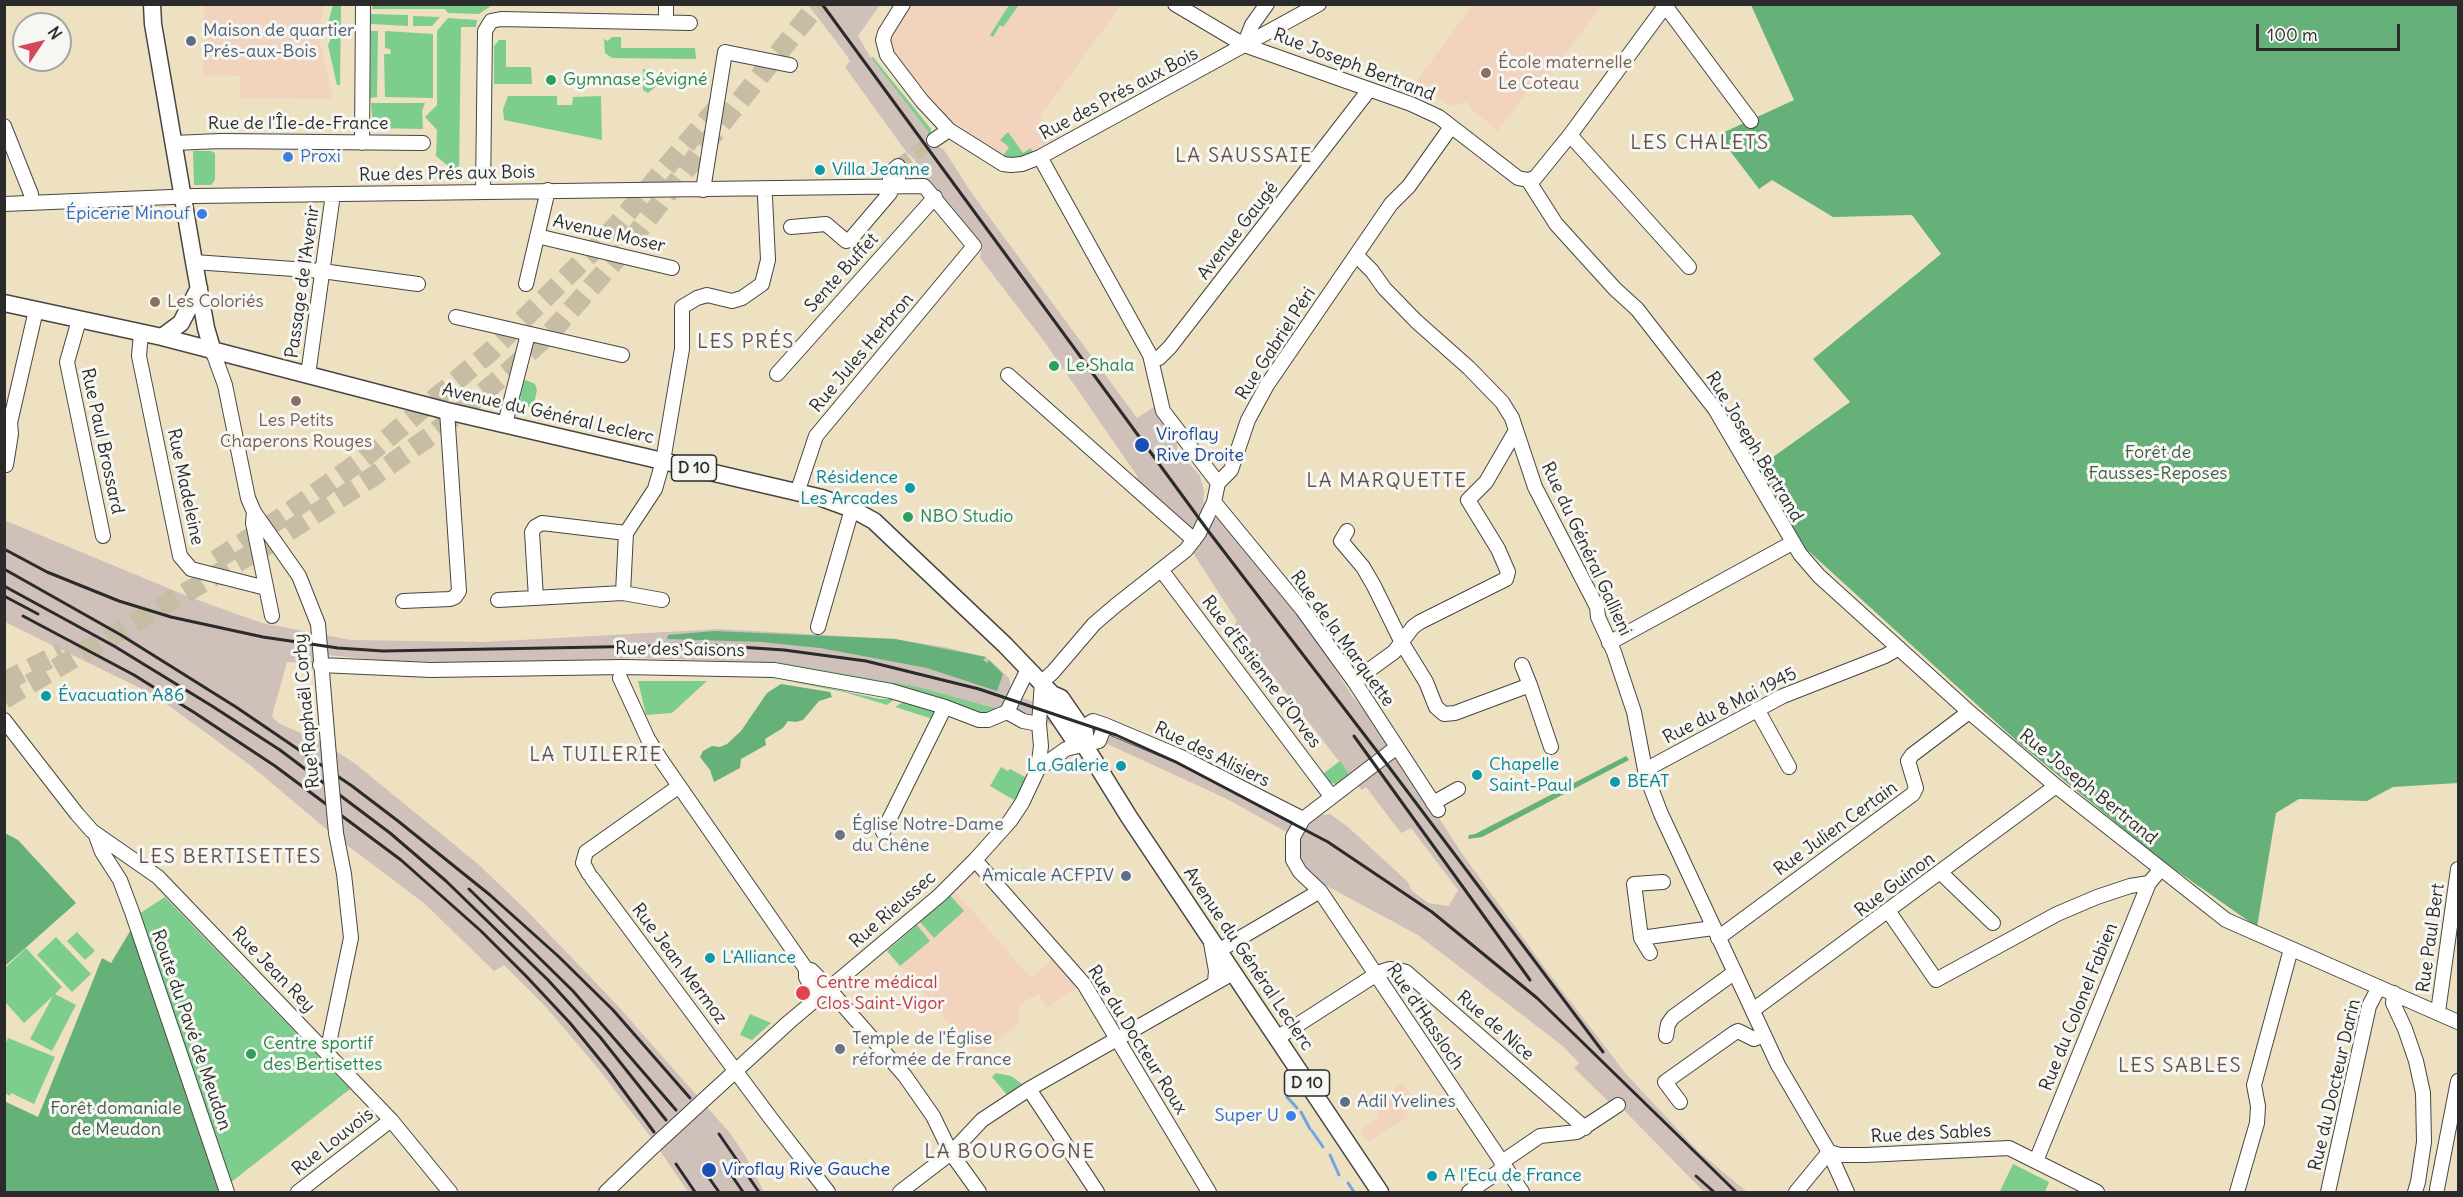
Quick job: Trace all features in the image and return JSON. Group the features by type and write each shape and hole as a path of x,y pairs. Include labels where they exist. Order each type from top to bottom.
{"main road":[{"path":"152,4 153,24 194,262 206,328 213,352"},
{"path":"162,337 186,317 199,288"},
{"name":"Avenue du Général Leclerc","path":"4,303 162,337 447,411 797,493 852,509 874,521 1047,688 1061,698 1085,733 1084,746"},
{"name":"Avenue du Général Leclerc","path":"1047,688 1051,706 1074,740 1084,746 1380,1192"}],"street":[{"path":"362,143 363,4"},
{"path":"666,4 666,22"},
{"name":"Rue des Prés aux Bois","path":"903,4 885,33 884,49 910,85 949,130 1003,164 1022,165 1230,55 1319,4"},
{"name":"Rue Joseph Bertrand","path":"1175,4 1244,45 1411,104 1438,117 1518,178 1528,180 1556,224 1615,289 1637,309 1715,409 1792,543 1820,576 1969,712 2056,786 2226,920 2458,1022"},
{"path":"1244,45 1252,25 1267,4"},
{"path":"1528,180 1535,178 1570,135 1665,5 1751,121"},
{"path":"483,192 485,31 491,21 501,19 690,23"},
{"path":"703,189 725,52 789,65"},
{"name":"Avenue Gaugé","path":"1152,360 1158,358 1177,339 1369,90"},
{"path":"4,126 31,194"},
{"name":"Rue Gabriel Péri","path":"1047,688 1053,672 1095,624 1162,571 1194,540 1214,502 1218,483 1231,470 1248,420 1267,386 1391,204 1409,186 1451,127"},
{"path":"934,140 949,130"},
{"path":"1570,135 1689,267"},
{"name":"Rue de l'Île-de-France","path":"173,142 423,143"},
{"path":"1040,157 1152,360 1159,399 1166,415 1218,483"},
{"path":"792,227 826,224 846,241 850,240 889,195 893,186"},
{"name":"Rue des Prés aux Bois","path":"4,204 184,197 893,186 924,186 935,197"},
{"path":"526,284 549,190"},
{"name":"Passage de l'Avenir","path":"308,375 333,194"},
{"path":"623,593 626,533 655,489 663,461 682,349 682,307 696,298 707,295 732,301 742,298 762,284 768,260 765,197"},
{"name":"Rue Jules Herbron","path":"797,493 816,436 974,246 935,197"},
{"name":"Sente Buffet","path":"777,374 935,197"},
{"name":"Avenue Moser","path":"537,236 672,268"},
{"name":"Rue du Général Gallieni","path":"1357,256 1416,321 1469,368 1502,402 1512,418 1535,486 1597,607 1608,643 1614,651 1634,712 1645,770 1661,814 1778,1065 1829,1152 1847,1192"},
{"path":"194,262 322,271 418,284"},
{"path":"6,465 11,434 10,423 36,310"},
{"path":"456,317 622,355"},
{"name":"Rue Paul Brossard","path":"79,320 67,362 103,536"},
{"name":"Rue Madeleine","path":"141,333 139,356 180,556 191,569 266,588"},
{"path":"505,424 528,334"},
{"name":"Rue Raphaël Corby","path":"213,352 225,386 248,498 254,512 299,576 312,602 319,629 320,665 336,833 344,874 351,938 329,1043 323,1049"},
{"path":"1008,375 1194,540"},
{"path":"403,601 450,599 455,597 459,591 447,411"},
{"path":"1354,681 1385,660 1420,622 1506,579 1508,572 1498,549 1468,500 1486,482 1515,432"},
{"name":"Rue de la Marquette","path":"1214,502 1296,601 1354,681 1435,806 1458,789"},
{"path":"818,627 852,509"},
{"path":"254,512 253,523 272,616"},
{"path":"536,598 532,532 535,527 542,523 626,533"},
{"path":"1347,531 1341,541 1363,567 1402,643 1426,682 1436,707 1444,714 1455,713 1530,685"},
{"path":"1608,643 1792,543"},
{"name":"Rue d'Estienne d'Orves","path":"1162,571 1331,796"},
{"path":"498,600 623,593 662,600"},
{"name":"Rue du 8 Mai 1945","path":"1645,770 1783,696 1885,656 1899,648"},
{"name":"Rue des Saisons","path":"320,665 431,670 623,667 774,670 891,691 979,720 988,720 1007,712"},
{"path":"1522,665 1551,747"},
{"path":"322,683 344,666"},
{"path":"1028,669 1007,712 1023,721 1039,724"},
{"path":"620,678 648,739 678,788 806,969 811,970 823,994 905,1076 933,1116 951,1153 979,1192"},
{"name":"Rue Rieussec","path":"606,1192 781,1029 940,895 1010,821 1022,803 1038,769 1041,746 1039,724 1047,688"},
{"path":"883,832 945,707"},
{"path":"1757,709 1789,767"},
{"name":"Rue Julien Certain","path":"1716,933 1913,794 1916,788 1909,766 1912,755 1969,712"},
{"path":"4,720 77,814 95,833"},
{"path":"1038,769 1066,749 1099,741 1105,725 1093,721 1082,728"},
{"name":"Rue des Alisiers","path":"1105,725 1203,767 1303,819"},
{"path":"1215,982 1214,944 1233,944 1320,891 1300,872 1293,860 1293,837 1303,819 1397,747"},
{"name":"Rue Guinon","path":"1753,1010 1889,912 2056,786"},
{"name":"Rue Jean Mermoz","path":"678,788 586,852 583,863 590,876 828,1192"},
{"name":"Rue Jean Rey","path":"95,833 158,877 391,1120 450,1192"},
{"name":"Route du Pavé de Meudon","path":"95,833 102,852 120,880 227,1192"},
{"path":"120,880 135,859"},
{"name":"Rue du Docteur Roux","path":"975,860 1084,984 1209,1192"},
{"name":"Rue du Colonel Fabien","path":"2036,1161 2149,883 2161,869"},
{"name":"Rue Paul Bert","path":"2438,1012 2458,869"},
{"path":"1941,873 1993,923"},
{"path":"1650,953 1641,939 1634,884 1663,882"},
{"path":"1889,912 1936,980 2056,914 2130,886 2149,883"},
{"name":"Rue d'Hassloch","path":"1320,891 1522,1192"},
{"path":"1641,939 1662,940 1716,933"},
{"path":"2237,1192 2257,1123 2258,1106 2254,1085 2290,949"},
{"name":"Rue de Nice","path":"1375,975 1390,969 1406,972 1585,1128"},
{"path":"1666,1036 1668,1024 1673,1017 1734,972"},
{"path":"900,1192 951,1153 982,1120 1029,1089 1233,973"},
{"path":"1277,1038 1375,975"},
{"name":"Rue du Docteur Darin","path":"2328,1192 2369,1006 2379,987"},
{"path":"2394,993 2392,1003 2413,1051 2423,1093 2424,1142 2416,1187 2441,1191 2458,1081"},
{"path":"1680,1102 1665,1082 1738,1031 1754,1039 1764,1035"},
{"path":"1029,1089 1097,1192"},
{"path":"1469,1192 1501,1170 1502,1162 1540,1136 1577,1132 1618,1105"},
{"name":"Rue Louvois","path":"298,1192 391,1120"},
{"name":"Rue des Sables","path":"1829,1152 1840,1155 1866,1155 2009,1148 2097,1192"},
{"path":"1796,1192 1829,1152"}],"shaded area":[{"path":"1473,4 1602,4 1536,93 1529,89 1498,131 1472,110 1467,102 1449,106 1426,92 1422,98 1409,92"},
{"path":"204,5 324,5 319,37 333,99 240,98 240,76 203,75"},
{"path":"808,5 880,5 858,36 871,58 928,131 927,139 933,147 938,146 944,150 973,195 1137,418 1154,407 1156,414 1177,442 1177,449 1200,476 1204,491 1203,512 1210,521 1220,517 1297,609 1352,696 1385,735 1461,852 1547,971 1626,1074 1698,1151 1747,1192 1704,1192 1616,1102 1612,1105 1574,1068 1579,1063 1564,1047 1418,935 1323,884 1299,865 1296,853 1301,840 1225,798 1103,742 1006,709 987,717 914,693 758,662 636,658 504,663 390,661 315,654 316,663 287,662 272,716 278,723 323,743 353,762 478,864 528,912 617,1005 729,1132 745,1155 764,1192 688,1192 650,1136 597,1067 545,1006 504,965 494,971 425,904 331,833 250,765 154,695 5,622 4,520 192,598 262,623 351,640 484,642 720,629 895,639 944,647 986,657 1009,678 1012,694 1092,724 1213,776 1306,826 1321,815 1330,814 1348,827 1408,882 1411,890 1428,903 1449,906 1458,890 1411,828 1401,833 1366,787 1362,790 1349,774 1259,658 1246,652 1232,629 1237,621 1191,550 1198,541 1132,482 1138,477 1044,341 980,258 982,247 918,170 915,160 907,153 845,67 850,61 845,53"},
{"path":"910,5 1121,5 1040,117 1065,139 1029,158 1003,156 947,117 893,52 889,37"},
{"path":"953,889 1031,978 1054,958 1078,986 1047,1008 1039,994 1019,1004 1018,1024 983,1052 971,1049 886,949"},
{"path":"1403,1083 1411,1095 1403,1100 1403,1108 1409,1116 1369,1142 1360,1130 1378,1118 1379,1113 1373,1103"}],"green space":[{"path":"373,4 492,5 479,14 448,13 445,9 372,9"},
{"path":"333,5 341,5 340,85 337,85 328,45 332,36 328,23"},
{"path":"1009,5 1019,5 1003,27 1000,25 993,37 990,35"},
{"name":"Forêt de Fausses-Reposes","path":"1751,5 2458,5 2458,783 2393,787 2367,801 2299,799 2276,813 2257,927 2160,859 2020,744 1803,546 1759,467 1850,402 1813,359 1941,254 1912,215 1833,217 1772,180 1759,189 1718,135 1794,100"},
{"path":"371,14 408,15 408,26 371,24"},
{"path":"413,16 440,17 432,26 413,26"},
{"path":"448,18 477,20 476,27 461,27 459,175 436,156 437,130 425,117 437,105 437,31"},
{"path":"371,31 378,31 377,97 370,98"},
{"path":"385,31 433,34 433,98 385,97 384,54 391,54 390,49 385,48"},
{"path":"612,37 621,37 621,48 695,48 696,59 612,58 605,53 604,39 608,41"},
{"path":"499,40 506,40 506,67 531,67 532,84 494,84 494,46"},
{"path":"873,57 931,129 927,139 928,131 871,58"},
{"path":"643,69 653,72 660,83 648,93 643,90"},
{"path":"508,96 557,96 557,105 572,105 573,97 601,96 602,140 504,120 503,109"},
{"path":"371,103 425,103 422,111 423,129 373,128"},
{"path":"1008,132 1023,153 1031,148 1032,153 1029,158 1011,160 1003,156 1009,147 1000,140"},
{"path":"193,151 215,153 215,180 211,185 194,185"},
{"path":"526,380 535,384 537,390 533,408 519,405"},
{"path":"714,631 895,639 986,657 983,660 987,663 989,660 1003,674 997,691 927,668 820,648 761,642 667,639 668,635"},
{"path":"778,662 918,687 998,709 987,717 777,665"},
{"path":"774,676 880,699 895,699 887,705 844,692 773,678"},
{"path":"638,681 707,681 672,713 646,715"},
{"path":"781,684 830,692 832,697 819,701 803,720 788,721 783,728 765,739 766,745 741,759 740,768 714,782 710,770 700,757 703,751 712,746 720,747 727,744 741,731 767,693"},
{"path":"903,702 938,713 936,720 895,707"},
{"path":"1626,756 1629,760 1482,837 1468,839 1469,835 1475,834"},
{"path":"1340,761 1349,774 1336,784 1325,782 1320,776"},
{"path":"1001,767 1027,778 1014,800 990,786"},
{"path":"5,833 18,840 76,903 5,966"},
{"path":"950,895 964,911 934,938 920,922"},
{"name":"Centre sportif des Bertisettes","path":"165,897 350,1089 230,1183 139,914"},
{"path":"917,925 930,941 900,966 887,951"},
{"name":"Forêt domaniale de Meudon","path":"132,928 219,1192 5,1192 4,1101 38,1117 102,958 111,963"},
{"path":"77,932 95,951 85,960 67,941"},
{"path":"56,937 91,974 72,992 37,955"},
{"path":"26,948 62,987 55,994 76,1005 52,1051 30,1039 53,996 24,1023 5,1002 5,968"},
{"path":"750,1014 771,1023 752,1040 740,1035"},
{"path":"8,1038 55,1057 34,1104 11,1093 10,1096 5,1093 5,1045"},
{"path":"996,1073 1011,1076 1022,1084 1007,1095 992,1077"},
{"path":"2013,1164 2049,1182 2045,1192 2000,1191"}],"waterway":[{"path":"1287,1097 1297,1108"},
{"path":"1301,1112 1310,1129"},
{"path":"1312,1131 1323,1147"},
{"path":"1330,1155 1339,1175"},
{"path":"1348,1183 1354,1192"}],"tunnel":[{"path":"4,699 267,545 374,476 433,434 508,372 552,331 619,256 818,4"},
{"path":"216,560 278,520 363,459 490,352 602,242 723,101"},
{"path":"898,166 934,140"},
{"path":"4,682 62,652"}],"railway":[{"path":"822,4 1209,532 1603,1052"},
{"path":"4,549 47,572 119,601 171,617 263,637 338,648 383,651 709,645 784,650 866,661 979,689 1116,735 1176,762 1328,842 1432,912 1537,998 1736,1192"},
{"path":"4,569 121,635 236,707 352,786 398,821 490,895 558,956 613,1010 690,1098"},
{"path":"4,586 114,646 212,706 280,750 390,833 446,881 548,980 600,1037 666,1120"},
{"path":"4,596 38,614"},
{"path":"23,616 134,675 195,713 275,766 401,860 481,931 570,1023 654,1132"},
{"path":"1354,736 1530,980"},
{"path":"469,889 573,991 676,1110"},
{"path":"719,1134 759,1192"},
{"path":"676,1164 695,1192"},
{"path":"726,1167 743,1192"},
{"path":"702,1168 719,1192"},
{"path":"1696,1176 1714,1192"}],"place":[{"name":"Maison de quartier Prés-aux-Bois","path":"191,41"},
{"name":"École maternelle Le Coteau","path":"1486,73"},
{"name":"Gymnase Sévigné","path":"551,80"},
{"name":"Proxi","path":"288,157"},
{"name":"Villa Jeanne","path":"820,170"},
{"name":"Épicerie Minouf","path":"202,214"},
{"name":"Les Coloriés","path":"155,302"},
{"name":"Le Shala","path":"1054,366"},
{"name":"Les Petits Chaperons Rouges","path":"296,401"},
{"name":"Viroflay Rive Droite","path":"1142,445"},
{"name":"Résidence Les Arcades","path":"910,488"},
{"name":"NBO Studio","path":"908,517"},
{"name":"Évacuation A86","path":"46,696"},
{"name":"La Galerie","path":"1121,766"},
{"name":"Chapelle Saint-Paul","path":"1477,775"},
{"name":"BEAT","path":"1615,782"},
{"name":"Église Notre-Dame du Chêne","path":"840,835"},
{"name":"Amicale ACFPIV","path":"1126,876"},
{"name":"L'Alliance","path":"710,958"},
{"name":"Centre médical Clos Saint-Vigor","path":"803,993"},
{"name":"Temple de l'Église réformée de France","path":"840,1049"},
{"name":"Centre sportif des Bertisettes","path":"251,1054"},
{"name":"Adil Yvelines","path":"1345,1102"},
{"name":"Super U","path":"1291,1116"},
{"name":"Viroflay Rive Gauche","path":"709,1170"},
{"name":"A l'Ecu de France","path":"1432,1176"}],"district":[{"name":"LES CHALETS","path":"1700,143"},
{"name":"LA SAUSSAIE","path":"1244,156"},
{"name":"LES PRÉS","path":"746,342"},
{"name":"LA MARQUETTE","path":"1387,481"},
{"name":"LA TUILERIE","path":"596,755"},
{"name":"LES BERTISETTES","path":"230,857"},
{"name":"LES SABLES","path":"2180,1066"},
{"name":"LA BOURGOGNE","path":"1010,1152"}]}
